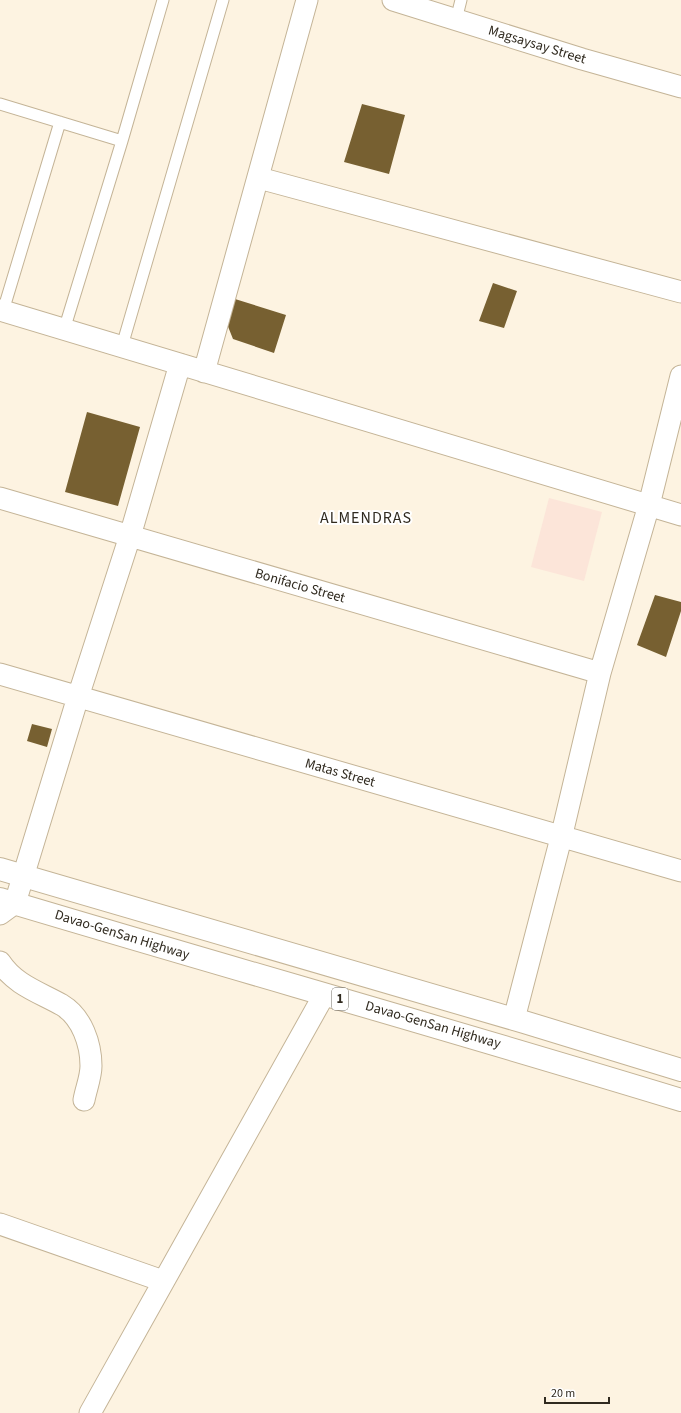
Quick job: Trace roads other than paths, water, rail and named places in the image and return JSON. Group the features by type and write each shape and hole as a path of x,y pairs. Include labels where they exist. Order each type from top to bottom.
{"highway":[{"name":"Davao-GenSan Highway","path":"0,869 514,1019 681,1070"},
{"name":"Davao-GenSan Highway","path":"5,905 507,1046 681,1100"}],"street":[{"path":"204,372 259,178 290,54 307,0"},
{"name":"Magsaysay Street","path":"393,0 582,59 681,87"},
{"path":"259,178 681,292"},
{"path":"1,310 681,515"},
{"path":"5,905 23,876 78,697 130,536 180,364"},
{"path":"514,1019 561,838 600,673 649,505 681,376"},
{"name":"Bonifacio Street","path":"0,498 600,673"},
{"name":"Matas Street","path":"0,674 561,838 681,871"},
{"path":"0,962 16,981 63,1006 77,1019 87,1039 91,1067 84,1100"},
{"path":"90,1413 324,995"},
{"path":"0,1224 163,1282"}],"lane":[{"path":"64,330 122,141 163,0"},
{"path":"122,346 224,0"},
{"path":"456,20 461,0"},
{"path":"0,104 122,141"},
{"path":"1,310 60,122"}],"district":[{"name":"ALMENDRAS","path":"366,518"}]}
